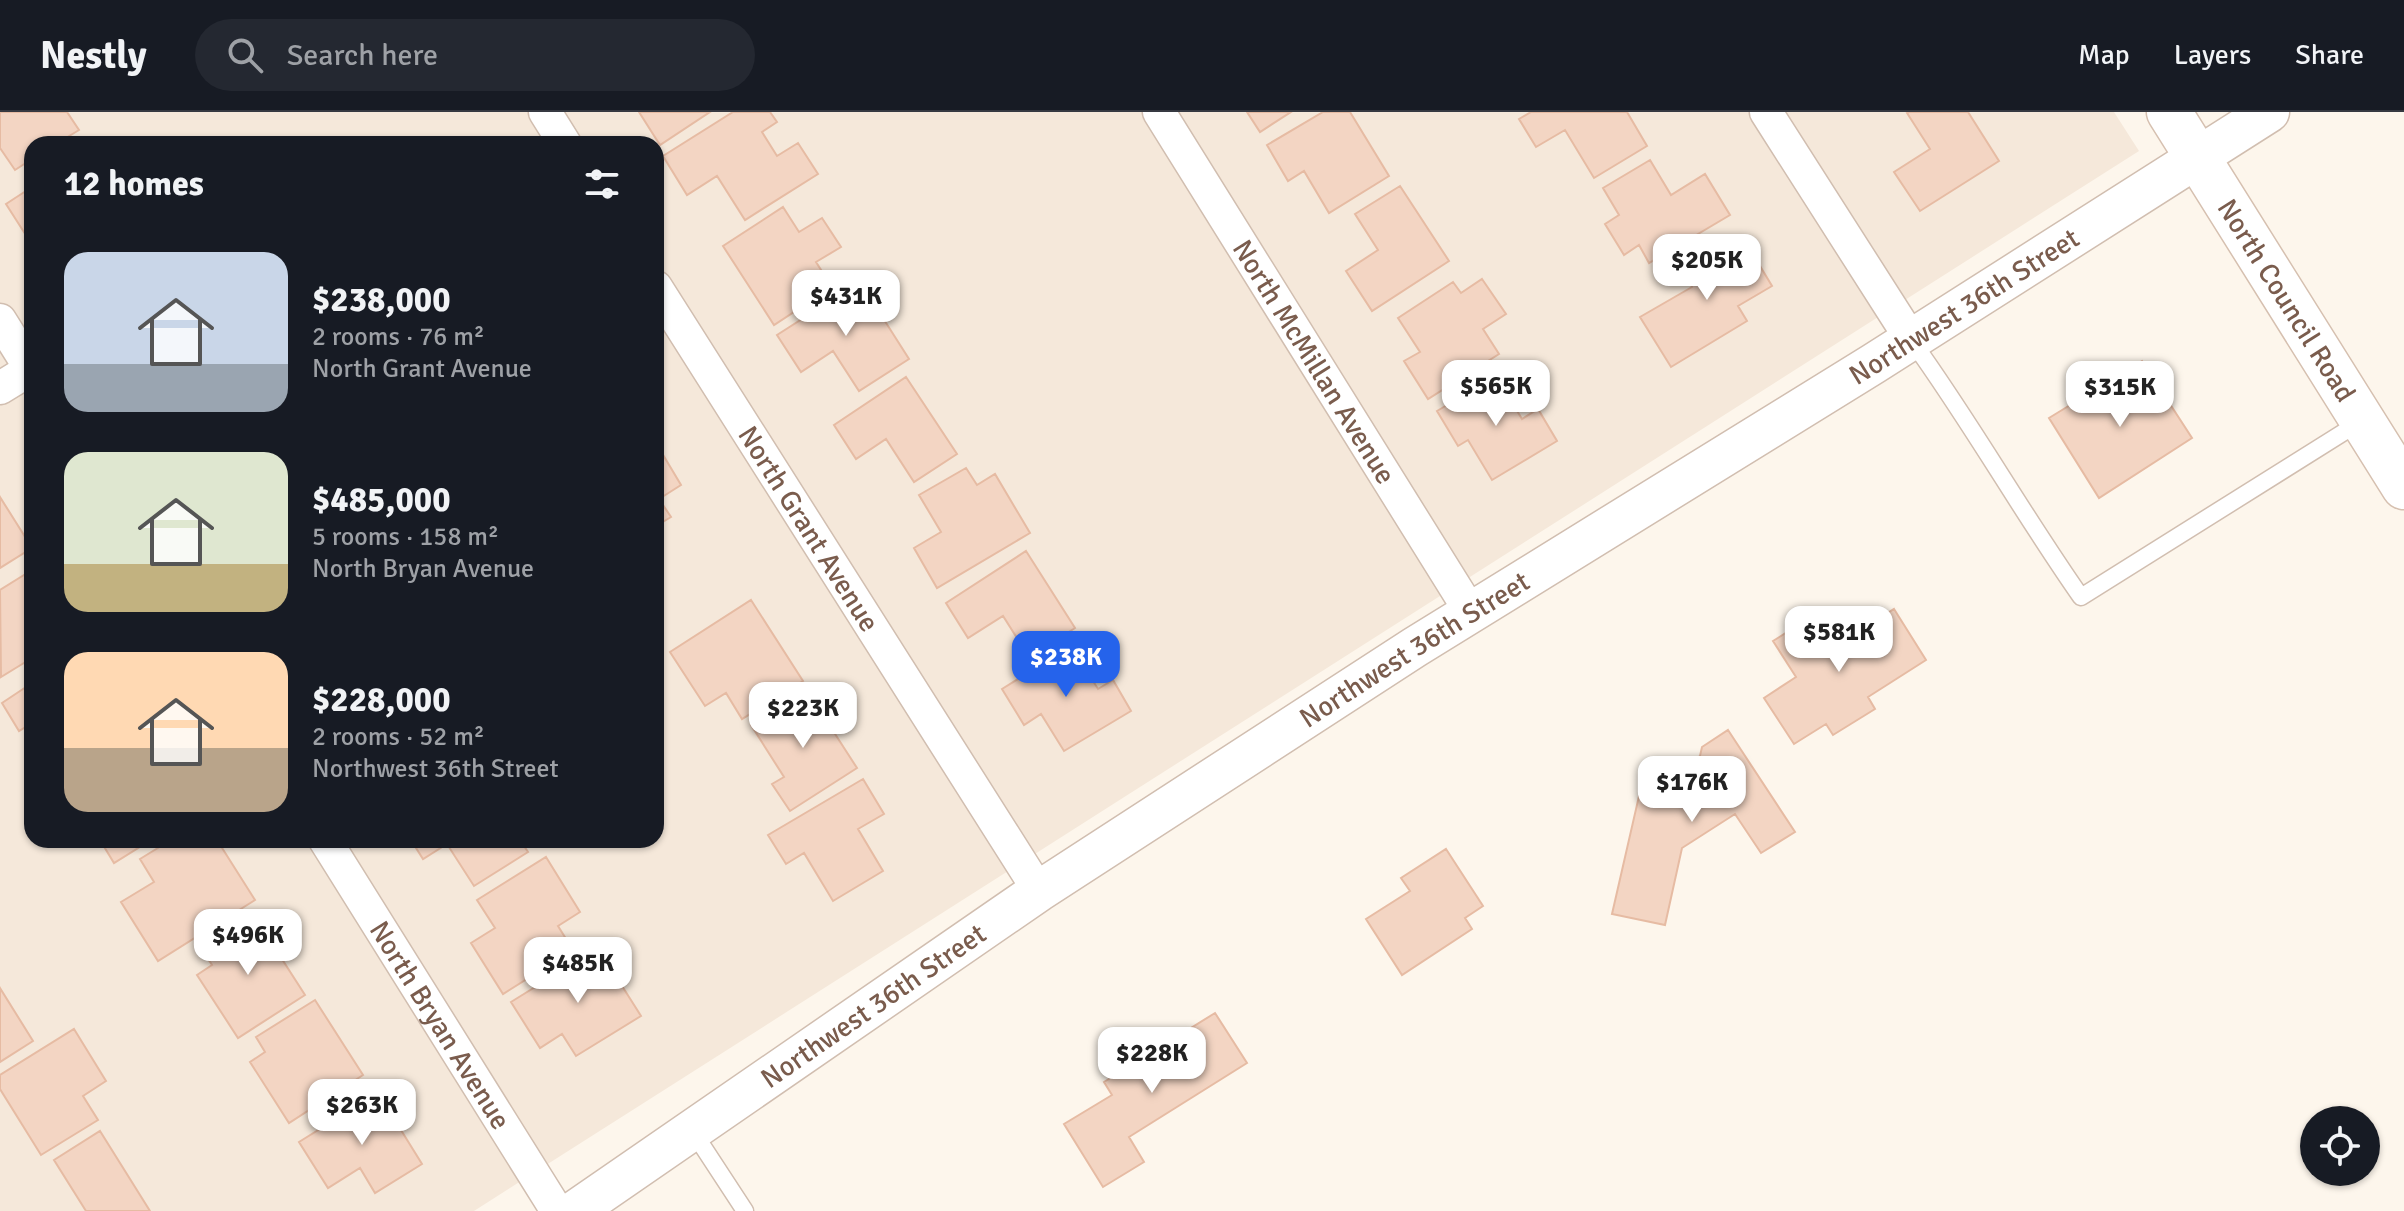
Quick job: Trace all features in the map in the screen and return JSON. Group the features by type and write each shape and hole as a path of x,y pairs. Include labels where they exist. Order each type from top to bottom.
{"main road":[{"name":"North Council Road","path":"2169,112 2404,487"}],"street":[{"path":"545,112 560,136"},
{"name":"North McMillan Avenue","path":"1159,112 1470,611"},
{"path":"1766,112 1911,339"},
{"name":"Northwest 36th Street","path":"593,1206 692,1130 1039,891 1470,611 1911,339 2269,112"},
{"name":"North Grant Avenue","path":"664,300 1039,891"},
{"path":"0,320 24,359"},
{"path":"0,388 24,374"},
{"name":"North Bryan Avenue","path":"330,848 557,1211"}],"lane":[{"path":"1911,339 1959,405 1994,468 2081,597 2362,420"},
{"path":"692,1130 745,1211"}],"shaded area":[{"path":"0,112 2114,112 2139,151 474,1211 0,1211"}],"building":[{"path":"0,112 67,112 79,130 69,136 24,136 24,164 15,170 0,148"},
{"path":"639,112 710,112 664,142 664,136 654,136"},
{"path":"733,112 770,112 777,122 762,132 777,156 798,143 818,174 745,220 717,176 687,195 664,155"},
{"path":"1247,112 1291,112 1260,132"},
{"path":"1323,112 1350,112 1389,176 1329,213 1304,171 1288,181 1267,145"},
{"path":"1531,112 1627,112 1647,146 1594,178 1565,130 1536,147 1519,119"},
{"path":"1909,112 1968,112 1999,161 1920,211 1894,172 1930,149"},
{"path":"1650,160 1671,195 1705,174 1730,215 1649,263 1639,245 1624,255 1605,224 1619,215 1603,188"},
{"path":"1400,186 1449,261 1372,311 1346,271 1378,250 1355,214"},
{"path":"24,192 24,232 6,204"},
{"path":"783,207 799,232 822,218 841,247 816,262 832,287 774,325 723,246"},
{"path":"1742,236 1772,286 1738,306 1747,321 1671,367 1640,317 1692,287 1683,271"},
{"path":"1482,279 1506,314 1483,329 1499,354 1428,399 1404,361 1420,352 1398,318 1453,282 1461,293"},
{"path":"860,282 909,359 859,391 833,351 801,372 777,335"},
{"path":"2142,361 2192,438 2099,498 2049,418"},
{"path":"1496,376 1522,419 1538,409 1557,441 1492,480 1468,440 1458,446 1437,411"},
{"path":"906,377 957,454 914,482 886,439 856,459 834,425"},
{"path":"664,456 681,485 664,496"},
{"path":"966,468 977,485 995,474 1030,533 937,588 914,548 941,532 919,495"},
{"path":"0,497 24,535 24,553 0,568"},
{"path":"664,506 671,517 664,521"},
{"path":"1026,551 1075,628 1029,657 1003,616 968,638 946,603"},
{"path":"24,575 24,663 1,677 0,590"},
{"path":"751,600 803,681 742,719 726,693 705,706 670,652"},
{"path":"1894,609 1926,660 1868,697 1875,709 1833,735 1826,724 1794,744 1764,698 1796,677 1773,641 1814,615 1834,647"},
{"path":"1071,646 1098,689 1113,680 1131,711 1064,751 1041,714 1024,725 1002,689"},
{"path":"24,688 24,728 19,731 2,703"},
{"path":"806,689 857,768 790,811 772,784 784,777 751,725"},
{"path":"1728,730 1795,832 1761,853 1735,814 1682,848 1665,925 1612,914 1639,796 1700,756 1702,747"},
{"path":"863,779 884,814 858,829 883,871 833,901 804,853 786,864 768,835"},
{"path":"105,848 138,848 114,863"},
{"path":"158,848 222,848 255,900 158,961 121,902 154,882 140,859"},
{"path":"416,848 441,848 423,859"},
{"path":"450,848 525,848 528,852 474,886"},
{"path":"1446,849 1483,906 1465,918 1472,929 1402,975 1366,919 1410,891 1401,878"},
{"path":"546,857 580,912 558,926 573,950 503,994 471,943 495,928 477,900"},
{"path":"253,914 305,995 238,1038 197,975 212,965 201,948"},
{"path":"598,948 641,1016 576,1056 562,1034 540,1048 511,1002"},
{"path":"0,988 33,1041 0,1062"},
{"path":"315,1000 363,1075 289,1123 250,1062 265,1052 256,1037"},
{"path":"1215,1013 1247,1063 1129,1137 1144,1162 1103,1187 1064,1124 1112,1095 1104,1082"},
{"path":"74,1029 106,1081 83,1096 98,1120 41,1155 0,1089 0,1075"},
{"path":"378,1093 422,1164 375,1193 360,1168 328,1188 299,1142"},
{"path":"100,1131 150,1211 86,1211 54,1160"}]}
